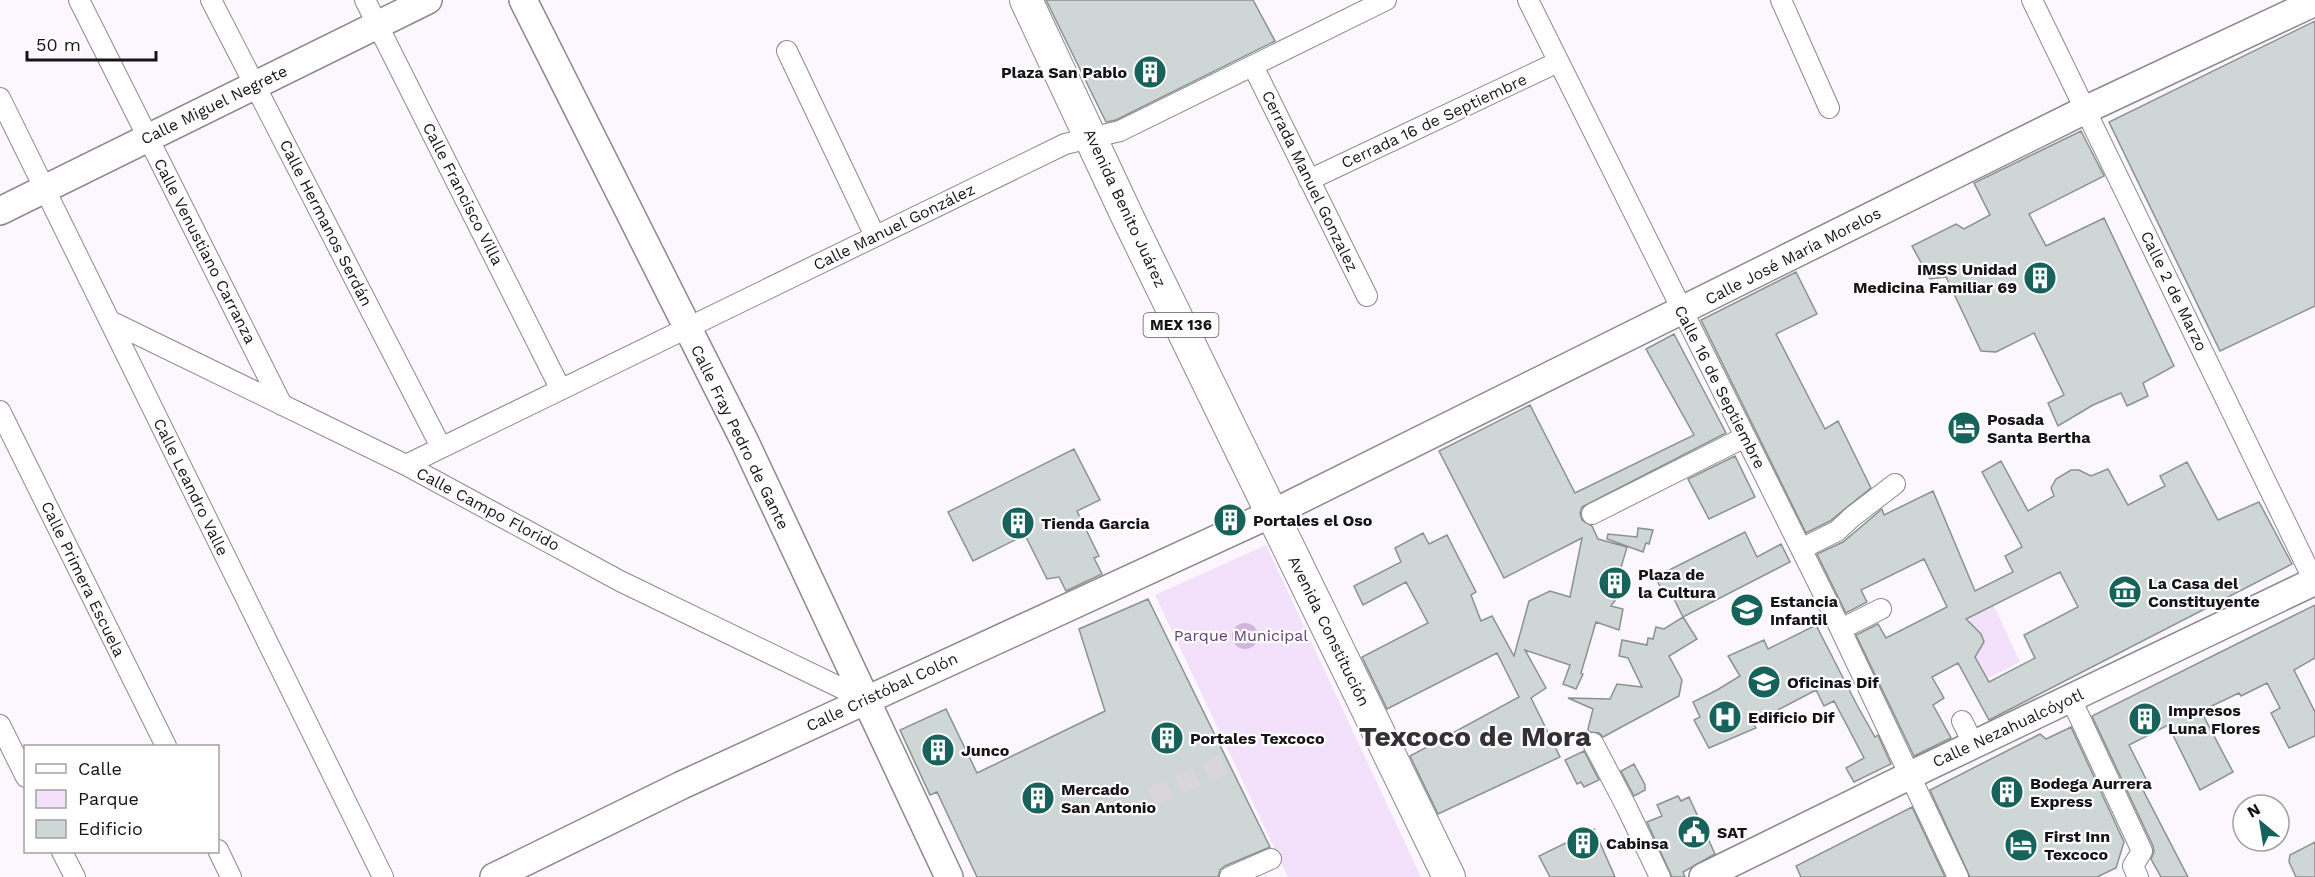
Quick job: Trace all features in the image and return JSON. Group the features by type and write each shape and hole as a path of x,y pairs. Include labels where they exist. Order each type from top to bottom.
{"main road":[{"name":"Avenida Benito Juárez","path":"1026,0 1273,513"},
{"name":"Avenida Constitución","path":"1273,513 1449,877"}],"street":[{"name":"Calle Venustiano Carranza","path":"79,0 282,405"},
{"name":"Calle Hermanos Serdán","path":"212,0 441,447"},
{"name":"Calle Francisco Villa","path":"365,0 560,388"},
{"name":"Calle Miguel Negrete","path":"0,211 428,0"},
{"name":"Calle Fray Pedro de Gante","path":"524,0 745,442 950,877"},
{"name":"Calle Manuel González","path":"406,465 1065,144 1120,131 1386,0"},
{"name":"Calle 16 de Septiembre","path":"1528,0 1841,629 1958,877"},
{"path":"1781,0 1829,108"},
{"name":"Calle 2 de Marzo","path":"2032,0 2315,582"},
{"name":"Calle José María Morelos","path":"1273,513 2085,110 2315,2"},
{"path":"787,51 875,236"},
{"name":"Cerrada 16 de Septiembre","path":"1309,180 1558,62"},
{"name":"Cerrada Manuel Gonzalez","path":"1253,66 1367,296"},
{"name":"Calle Leandro Valle","path":"0,98 383,877"},
{"name":"Calle Campo Florido","path":"110,321 406,465 620,580 866,700"},
{"name":"Calle Primera Escuela","path":"0,411 165,745"},
{"path":"1592,514 1744,437"},
{"path":"1801,549 1837,531 1895,484"},
{"name":"Calle Cristóbal Colón","path":"494,877 682,785 1273,513"},
{"name":"Calle Nezahualcóyotl","path":"1703,877 1910,776 1968,733 2071,699 2315,582"},
{"path":"1841,629 1881,609"},
{"path":"2071,699 2142,851 2133,866 2138,877"},
{"path":"0,725 24,773"},
{"path":"1593,743 1660,877"},
{"path":"219,852 231,877"},
{"path":"63,853 75,877"},
{"path":"1230,877 1271,859"}],"green space":[{"name":"Parque Municipal","path":"1266,545 1421,877 1288,877 1155,595"},
{"path":"1994,606 2020,662 1987,679 1957,624"}],"shaded area":[{"path":"1245,623 1254,627 1258,636 1254,645 1245,649 1236,645 1232,636 1236,627"}],"building":[{"name":"Plaza San Pablo","path":"1046,0 1253,0 1275,41 1116,120 1106,122"},
{"path":"2315,21 2315,306 2220,351 2109,122"},
{"name":"IMSS Unidad Medicina Familiar 69","path":"2081,131 2104,176 2029,214 2046,246 2104,218 2174,366 2143,383 2148,396 2127,406 2121,393 2093,405 2058,426 2048,403 2064,395 2034,333 1996,352 1981,351 1946,277 1930,279 1912,246 1956,224 1964,229 1990,215 1974,183"},
{"path":"1796,272 1817,314 1776,334 1825,429 1838,421 1871,488 1830,521 1806,533 1701,320"},
{"path":"1674,334 1726,433 1582,507 1580,513 1582,520 1592,526 1598,539 1627,547 1620,571 1626,579 1626,585 1611,606 1623,609 1619,630 1596,622 1581,673 1583,674 1576,689 1563,684 1570,665 1525,650 1546,688 1531,698 1560,757 1438,814 1410,756 1519,697 1497,653 1387,709 1362,657 1428,623 1406,582 1363,605 1354,586 1401,562 1395,548 1423,533 1429,544 1447,535 1476,592 1471,595 1481,621 1492,616 1514,656 1529,601 1550,591 1570,597 1582,538 1504,578 1439,451 1530,405 1575,493 1694,435 1646,349"},
{"name":"Tienda Garcia","path":"1074,449 1100,500 1077,511 1099,556 1094,558 1102,574 1066,591 1059,577 1047,579 1025,535 973,561 948,512"},
{"path":"1735,456 1755,497 1709,519 1688,479"},
{"path":"2001,461 2028,511 2054,496 2051,488 2056,479 2071,470 2079,470 2091,476 2108,469 2128,505 2165,486 2160,476 2187,462 2218,520 2259,502 2292,564 1989,720 1958,663 1932,677 1944,698 1933,705 1951,738 1914,756 1856,635 1878,624 1886,638 1947,607 1924,559 1861,590 1867,602 1846,613 1817,554 1843,542 1882,509 1884,515 1933,491 1975,591 2013,572 2005,556 2022,547 1982,472","holes":["2060,572 2078,607 2024,635 2035,658 1989,682 1975,657 1984,642 1981,634 1966,619"]},
{"path":"1638,528 1653,530 1649,544 1646,543 1643,552 1607,539 1608,534 1637,537"},
{"path":"1745,532 1757,557 1781,544 1790,562 1683,617 1670,591 1664,594 1655,577"},
{"path":"1148,599 1270,847 1225,866 1220,870 1218,877 977,877 937,792 930,795 900,730 946,709 977,773 1105,711 1079,629"},
{"path":"2315,605 2315,658 2294,670 2315,712 2315,736 2289,748 2271,713 2280,708 2267,683 2241,696 2239,693 2201,711 2233,772 2200,790 2168,725 2129,745 2150,787 2143,790 2188,877 2161,877 2151,859 2154,852 2153,846 2092,716"},
{"path":"1683,617 1697,639 1669,656 1682,680 1679,696 1603,737 1599,733 1589,732 1593,709 1568,698 1610,699 1617,684 1642,687 1628,658 1619,656 1622,640 1647,645 1648,638 1653,639 1656,627 1664,629"},
{"path":"1816,625 1858,707 1875,737 1878,735 1891,764 1854,782 1846,768 1864,758 1834,701 1824,706 1816,690 1753,723 1756,728 1709,748 1694,720 1700,717 1693,702 1740,676 1728,656 1764,640 1768,649"},
{"path":"2071,727 2124,842 2116,868 2097,877 1970,877 1930,790 2040,734 2046,739"},
{"path":"1584,751 1599,780 1584,787 1581,782 1577,784 1565,760"},
{"path":"1634,764 1645,785 1645,790 1634,796 1621,771"},
{"name":"SAT","path":"1678,796 1681,801 1689,797 1715,854 1683,872 1685,877 1672,877 1647,822 1662,816 1657,805"},
{"path":"1912,807 1945,877 1801,877 1796,866"},
{"name":"Cabinsa","path":"1594,829 1615,877 1550,877 1539,856"},
{"path":"2315,842 2315,877 2296,877 2289,862 2290,855"}],"tunnel":[{"path":"1151,797 1228,763"}],"place":[{"name":"Plaza San Pablo","path":"1150,72"},
{"name":"IMSS Unidad Medicina Familiar 69","path":"2040,278"},
{"name":"Posada Santa Bertha","path":"1964,428"},
{"name":"Portales el Oso","path":"1230,520"},
{"name":"Tienda Garcia","path":"1018,523"},
{"name":"Plaza de la Cultura","path":"1615,583"},
{"name":"La Casa del Constituyente","path":"2125,592"},
{"name":"Estancia Infantil","path":"1747,610"},
{"name":"Oficinas Dif","path":"1764,682"},
{"name":"Edificio Dif","path":"1725,717"},
{"name":"Impresos Luna Flores","path":"2145,719"},
{"name":"Portales Texcoco","path":"1167,738"},
{"name":"Junco","path":"938,750"},
{"name":"Bodega Aurrera Express","path":"2007,792"},
{"name":"Mercado San Antonio","path":"1038,798"},
{"name":"SAT","path":"1694,832"},
{"name":"Cabinsa","path":"1583,843"},
{"name":"First Inn Texcoco","path":"2021,845"}],"district":[{"name":"Texcoco de Mora","path":"1475,736"}]}
